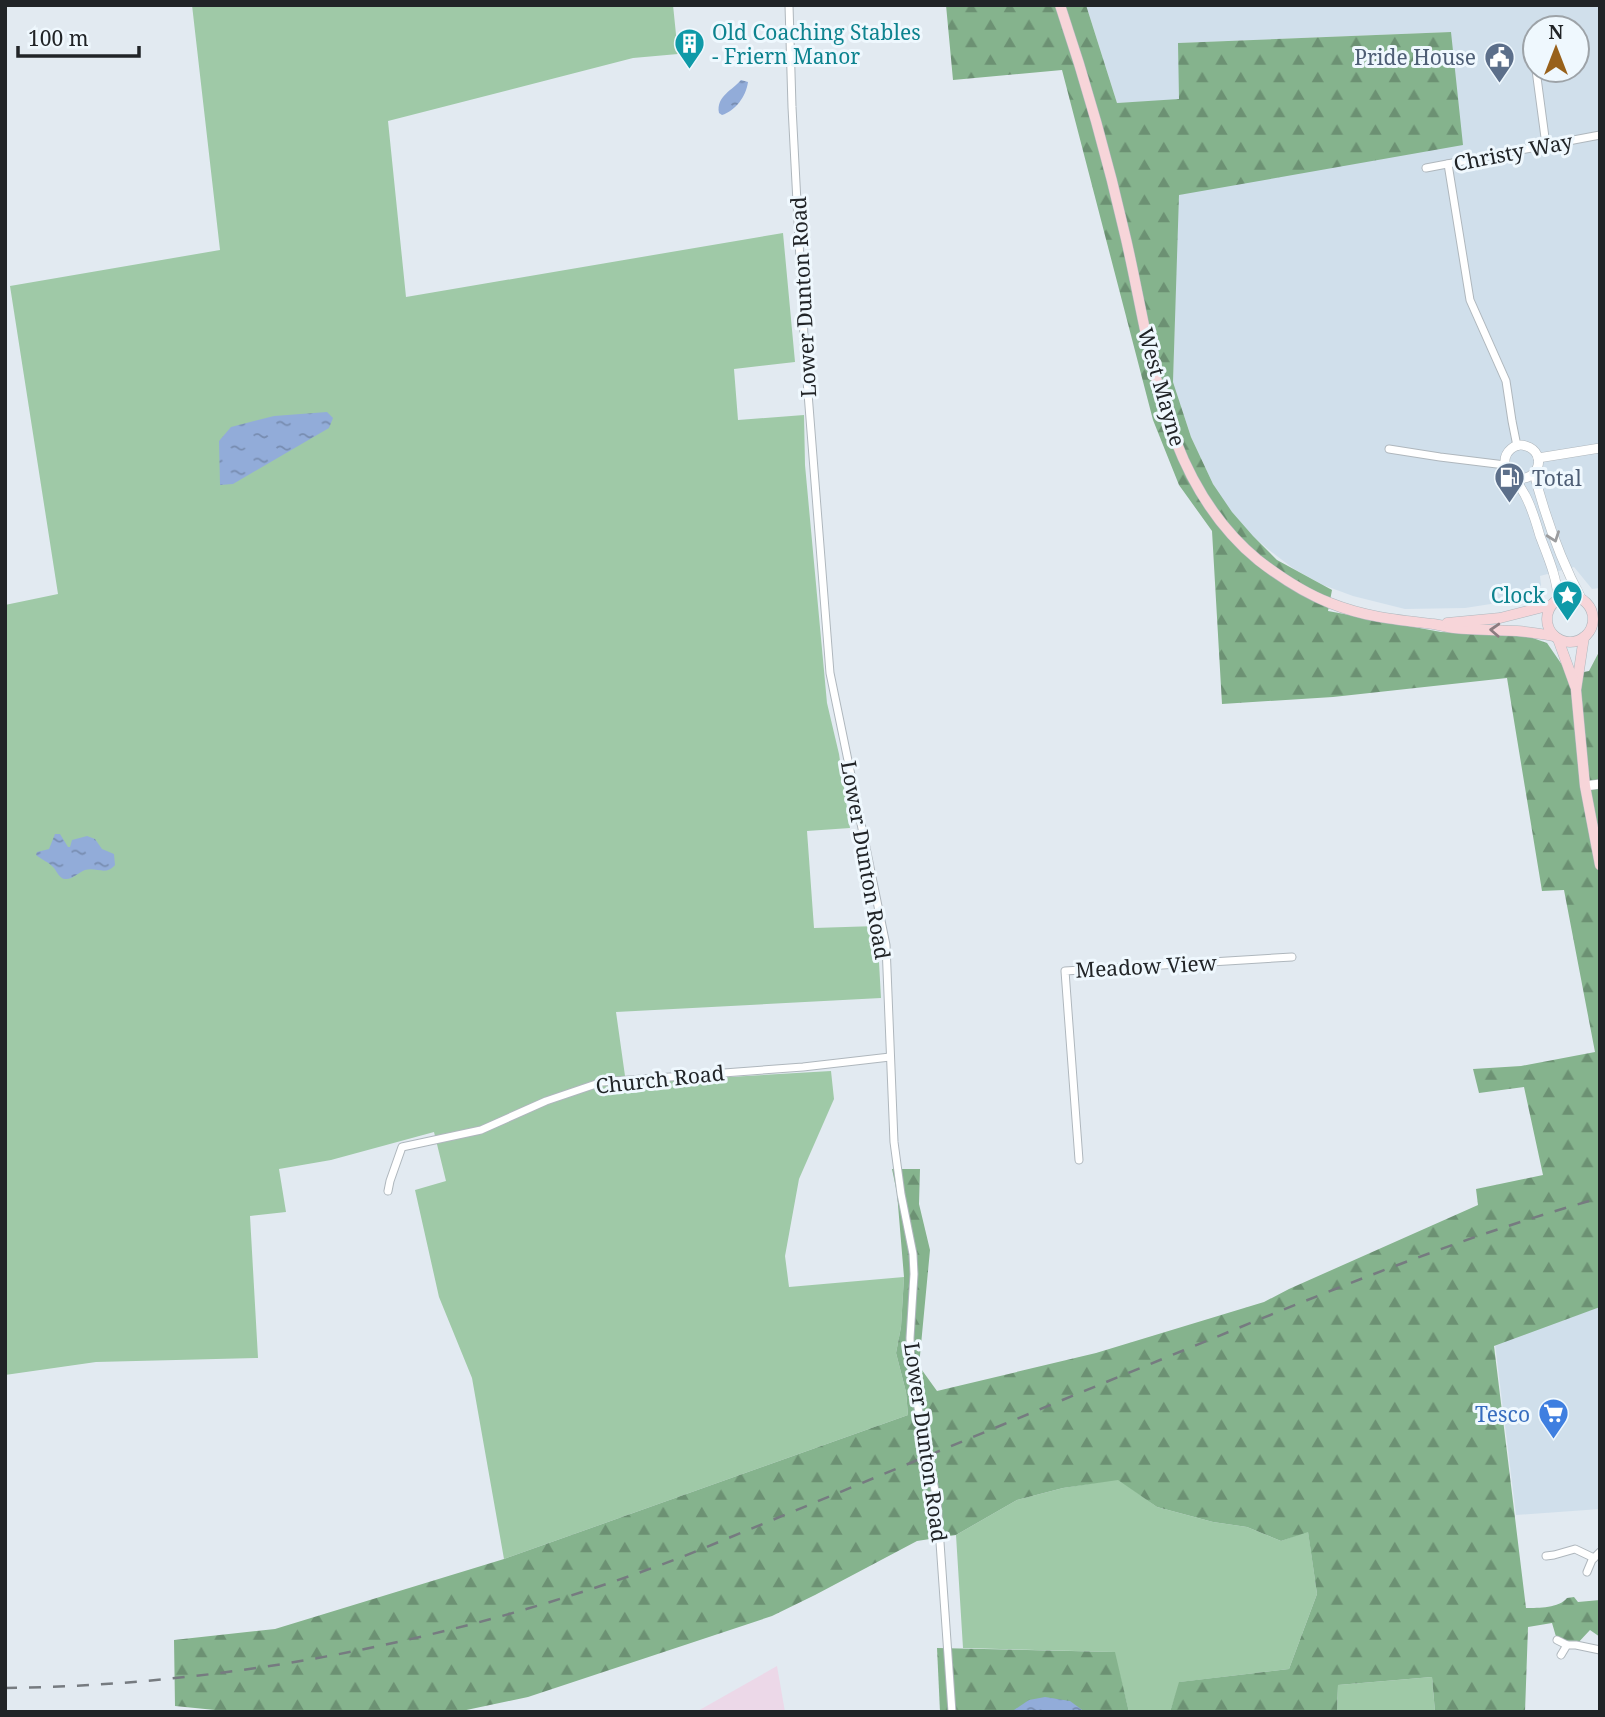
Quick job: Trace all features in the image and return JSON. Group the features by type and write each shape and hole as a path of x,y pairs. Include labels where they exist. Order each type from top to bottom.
{"main road":[{"name":"West Mayne","path":"1060,5 1096,118 1164,409 1186,466 1225,527 1270,569 1301,589 1329,603 1364,615 1453,628 1521,631 1556,637"},
{"path":"1576,690 1586,634 1595,608 1581,598 1565,596 1554,602 1546,618 1576,690 1585,786 1600,865"},
{"name":"West Mayne","path":"1436,624 1500,618 1554,602"},
{"path":"1556,637 1571,642 1600,627"}],"street":[{"name":"Lower Dunton Road","path":"789,5 805,355 830,673 886,945 896,1161 913,1254 911,1366 937,1500 952,1712"},
{"path":"1538,84 1546,145"},
{"name":"Christy Way","path":"1426,168 1600,135"},
{"path":"1448,164 1470,300 1506,381 1517,446"},
{"path":"1515,478 1525,479 1534,473 1538,465 1538,458 1529,447 1513,448 1506,455 1505,465 1531,508 1556,578 1554,602"},
{"path":"1538,458 1600,448"},
{"path":"1389,449 1505,465"},
{"path":"1534,473 1566,570 1581,598"},
{"path":"1585,786 1600,784"},
{"name":"Meadow View","path":"1079,1160 1065,971 1292,957"},
{"name":"Church Road","path":"388,1191 402,1147 481,1130 545,1101 602,1082 803,1067 890,1057"},
{"path":"1546,1556 1575,1549 1597,1555 1587,1572"},
{"path":"1557,1640 1567,1645 1600,1650"},
{"path":"1562,1656 1567,1645"}],"shaded area":[{"path":"1086,5 1600,5 1600,588 1592,589 1574,567 1540,576 1541,585 1538,589 1510,601 1465,608 1405,609 1353,596 1323,585 1294,569 1269,550 1249,533 1227,507 1191,437 1173,382 1178,194 1451,32 1179,43 1179,100 1117,103"},
{"path":"1600,1307 1600,1509 1516,1515 1495,1344"},
{"path":"777,1666 785,1712 696,1712"}],"green space":[{"path":"192,5 673,5 678,54 633,58 388,121 406,297 783,233 795,362 734,369 738,420 804,415 805,465 827,703 839,754 850,828 807,831 814,928 877,926 881,998 616,1012 626,1083 831,1071 834,1099 799,1179 785,1256 789,1287 904,1277 901,1327 896,1353 906,1392 908,1415 504,1559 472,1378 439,1297 415,1190 446,1181 434,1132 331,1160 279,1169 286,1212 250,1216 258,1358 96,1362 5,1375 5,605 58,594 10,286 220,250"},
{"path":"946,5 1086,5 1117,103 1179,99 1178,43 1451,32 1463,145 1179,195 1173,382 1191,437 1213,484 1232,512 1277,560 1332,590 1328,611 1441,632 1527,636 1547,643 1569,675 1589,671 1600,650 1600,1307 1494,1346 1526,1608 1554,1606 1574,1597 1578,1602 1600,1600 1600,1637 1590,1630 1576,1645 1557,1640 1552,1623 1528,1627 1525,1712 1435,1712 1432,1677 1338,1685 1337,1712 1170,1712 1179,1682 1289,1669 1317,1594 1308,1532 1281,1541 1247,1527 1213,1522 1157,1507 1118,1480 1063,1488 1017,1500 956,1535 917,1541 772,1616 528,1697 457,1712 235,1712 175,1706 174,1640 275,1629 504,1559 908,1415 906,1392 896,1353 901,1327 904,1277 897,1193 892,1169 920,1169 919,1204 930,1250 919,1366 937,1391 1096,1353 1264,1302 1478,1205 1476,1189 1543,1175 1524,1087 1479,1093 1473,1069 1521,1066 1595,1052 1564,890 1542,891 1507,678 1333,697 1222,704 1212,531 1179,485 1153,420 1062,70 953,80"},
{"path":"1118,1479 1157,1507 1213,1522 1247,1527 1281,1541 1308,1531 1317,1594 1289,1669 1180,1682 1170,1712 1129,1712 1114,1652 963,1648 956,1535 1017,1500 1063,1488"},
{"path":"937,1648 1115,1652 1129,1712 940,1712"},
{"path":"1432,1677 1435,1712 1337,1712 1338,1685"}],"water":[{"path":"741,80 748,82 742,98 735,107 722,115 719,113 720,102"},
{"path":"327,412 333,418 329,428 233,484 220,485 219,441 231,427 274,416"},
{"path":"55,834 60,834 68,847 72,840 87,836 95,839 102,849 114,854 115,865 105,871 89,869 63,879 52,866 36,855 37,852 49,849"},
{"path":"1045,1697 1070,1701 1085,1712 1011,1712 1029,1700"}],"railway":[{"path":"5,1688 92,1685 264,1667 434,1634 517,1612 682,1557 1388,1268 1493,1231 1600,1198"}],"place":[{"name":"Old Coaching Stables - Friern Manor","path":"689,71"},
{"name":"Pride House","path":"1499,84"},
{"name":"Total","path":"1509,505"},
{"name":"Clock","path":"1568,622"},
{"name":"Tesco","path":"1553,1441"}]}
